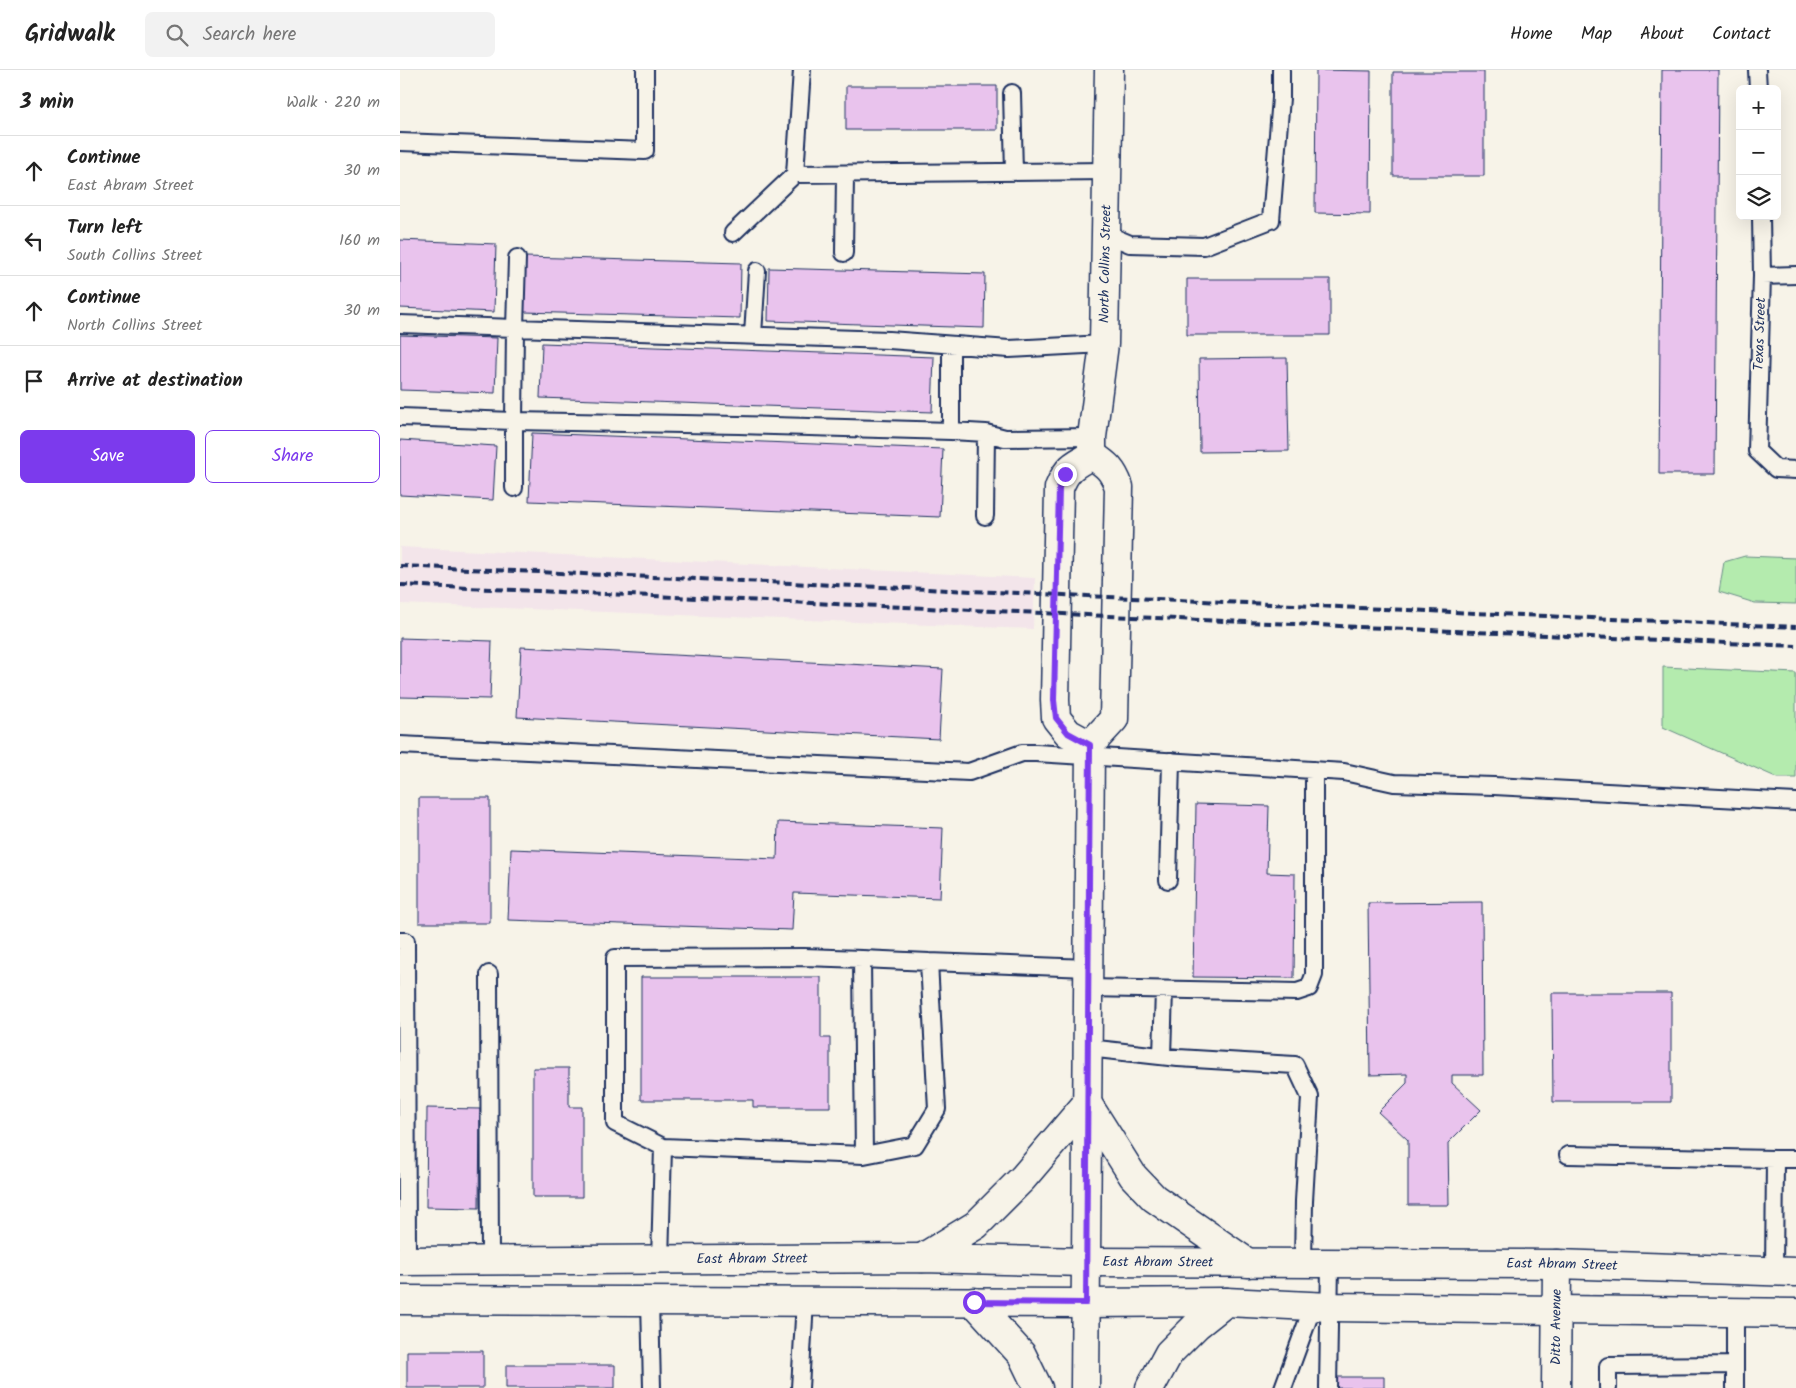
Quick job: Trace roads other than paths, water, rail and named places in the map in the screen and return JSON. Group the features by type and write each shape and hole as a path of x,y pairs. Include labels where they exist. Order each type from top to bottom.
{"main road":[{"name":"North Collins Street","path":"1092,446 1104,344 1110,70"},
{"path":"1085,1388 1090,751 1114,719 1119,487 1114,473 1092,446 1065,474 1059,488 1054,700 1056,718 1068,733 1090,751"},
{"path":"922,1258 976,1225 1023,1178 1087,1103"},
{"path":"1087,1103 1133,1176 1154,1198 1248,1263"},
{"name":"East Abram Street","path":"404,1261 922,1258 1086,1262 1557,1264 1785,1272"},
{"name":"Ditto Avenue","path":"1556,1388 1557,1264"},
{"path":"400,1300 1226,1302 1322,1307 1796,1313"},
{"path":"974,1302 1022,1355 1038,1388"},
{"path":"1150,1388 1169,1353 1197,1325 1226,1302"}],"lane":[{"path":"400,142 646,151 645,70"},
{"path":"733,233 795,174 802,70"},
{"path":"1106,234 1130,244 1204,246 1271,220 1281,98 1280,70"},
{"path":"1757,70 1758,85"},
{"path":"1012,93 1014,172"},
{"path":"795,174 1108,171"},
{"path":"844,253 845,175"},
{"name":"Texas Street","path":"1761,220 1762,276 1757,451 1776,469 1796,470"},
{"path":"514,488 516,258"},
{"path":"753,336 756,271"},
{"path":"1762,276 1796,275"},
{"path":"400,324 889,340 1009,349 1104,344"},
{"path":"951,345 951,431"},
{"path":"400,417 951,431 986,433 1005,438 1092,446"},
{"path":"985,516 986,433"},
{"path":"400,745 969,772 1022,753 1090,751 1171,761 1344,772 1394,783 1494,786 1796,802"},
{"path":"1168,880 1171,761"},
{"path":"929,962 937,1109 915,1145 864,1155 663,1147 615,1123 615,958 804,957 862,959 929,962 1088,978 1164,990 1297,992 1309,988 1314,975 1314,770"},
{"path":"400,941 406,941 403,1099 404,1261"},
{"path":"862,959 864,1155"},
{"path":"489,974 490,1261"},
{"path":"1162,1056 1164,990"},
{"path":"1088,1048 1162,1056 1295,1065 1310,1097 1304,1201 1303,1264"},
{"path":"660,1261 663,1147"},
{"path":"1568,1155 1796,1159"},
{"path":"1774,1159 1785,1272"},
{"path":"1328,1388 1322,1307 1330,1264"},
{"path":"650,1300 652,1388"},
{"path":"800,1388 805,1301"},
{"path":"1283,1388 1322,1307"},
{"path":"1734,1388 1735,1312"},
{"path":"1608,1388 1608,1366 1735,1365"}],"railway":[{"path":"400,566 1796,627"},
{"path":"400,585 1796,646"}]}
